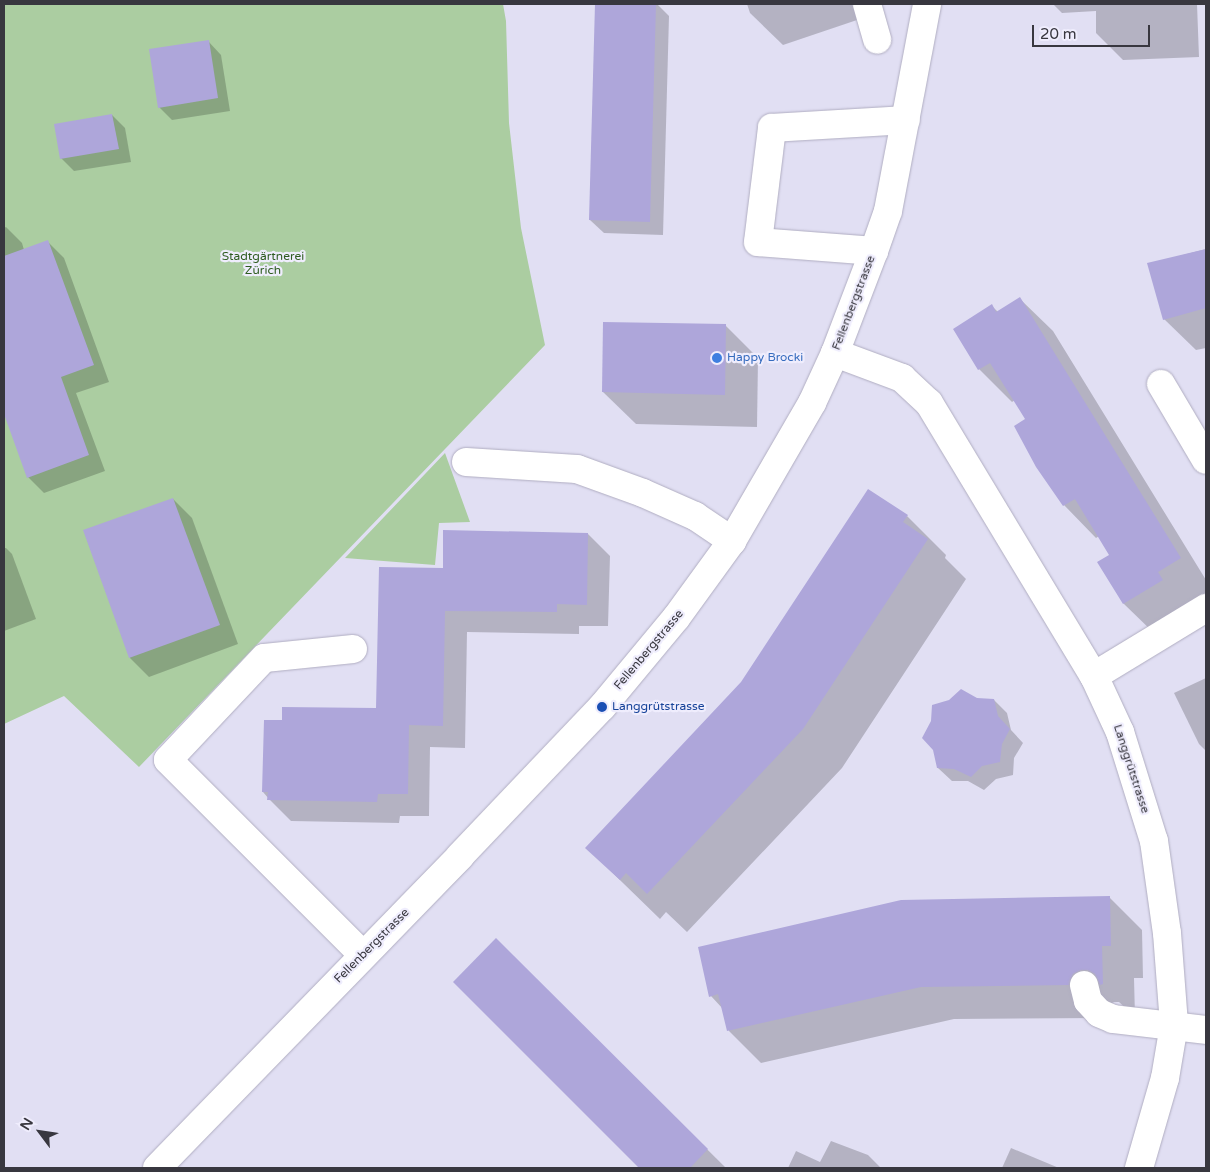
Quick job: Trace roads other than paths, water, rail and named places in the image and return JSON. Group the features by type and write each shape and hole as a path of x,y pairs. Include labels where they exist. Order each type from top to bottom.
{"street":[{"path":"867,4 878,40"},
{"name":"Fellenbergstrasse","path":"157,1168 460,856 602,706 676,618 732,541 812,402 835,353 874,251 888,211 927,4"},
{"path":"874,251 758,242 772,128 906,120"},
{"name":"Langgrütstrasse","path":"835,353 902,378 929,403 1094,676 1120,732 1154,841 1167,933 1174,1025 1165,1078 1140,1168"},
{"path":"1161,384 1206,460"},
{"path":"466,462 577,469 643,493 695,516 732,541"},
{"path":"1094,676 1206,608"},
{"path":"353,649 264,658 168,760 363,954"},
{"path":"1084,985 1088,1001 1099,1013 1113,1019 1206,1030"}],"place":[{"name":"Happy Brocki","path":"717,358"},
{"name":"Langgrütstrasse","path":"602,707"}],"park label":[{"name":"Stadtgärtnerei Zürich","path":"263,264"}]}
